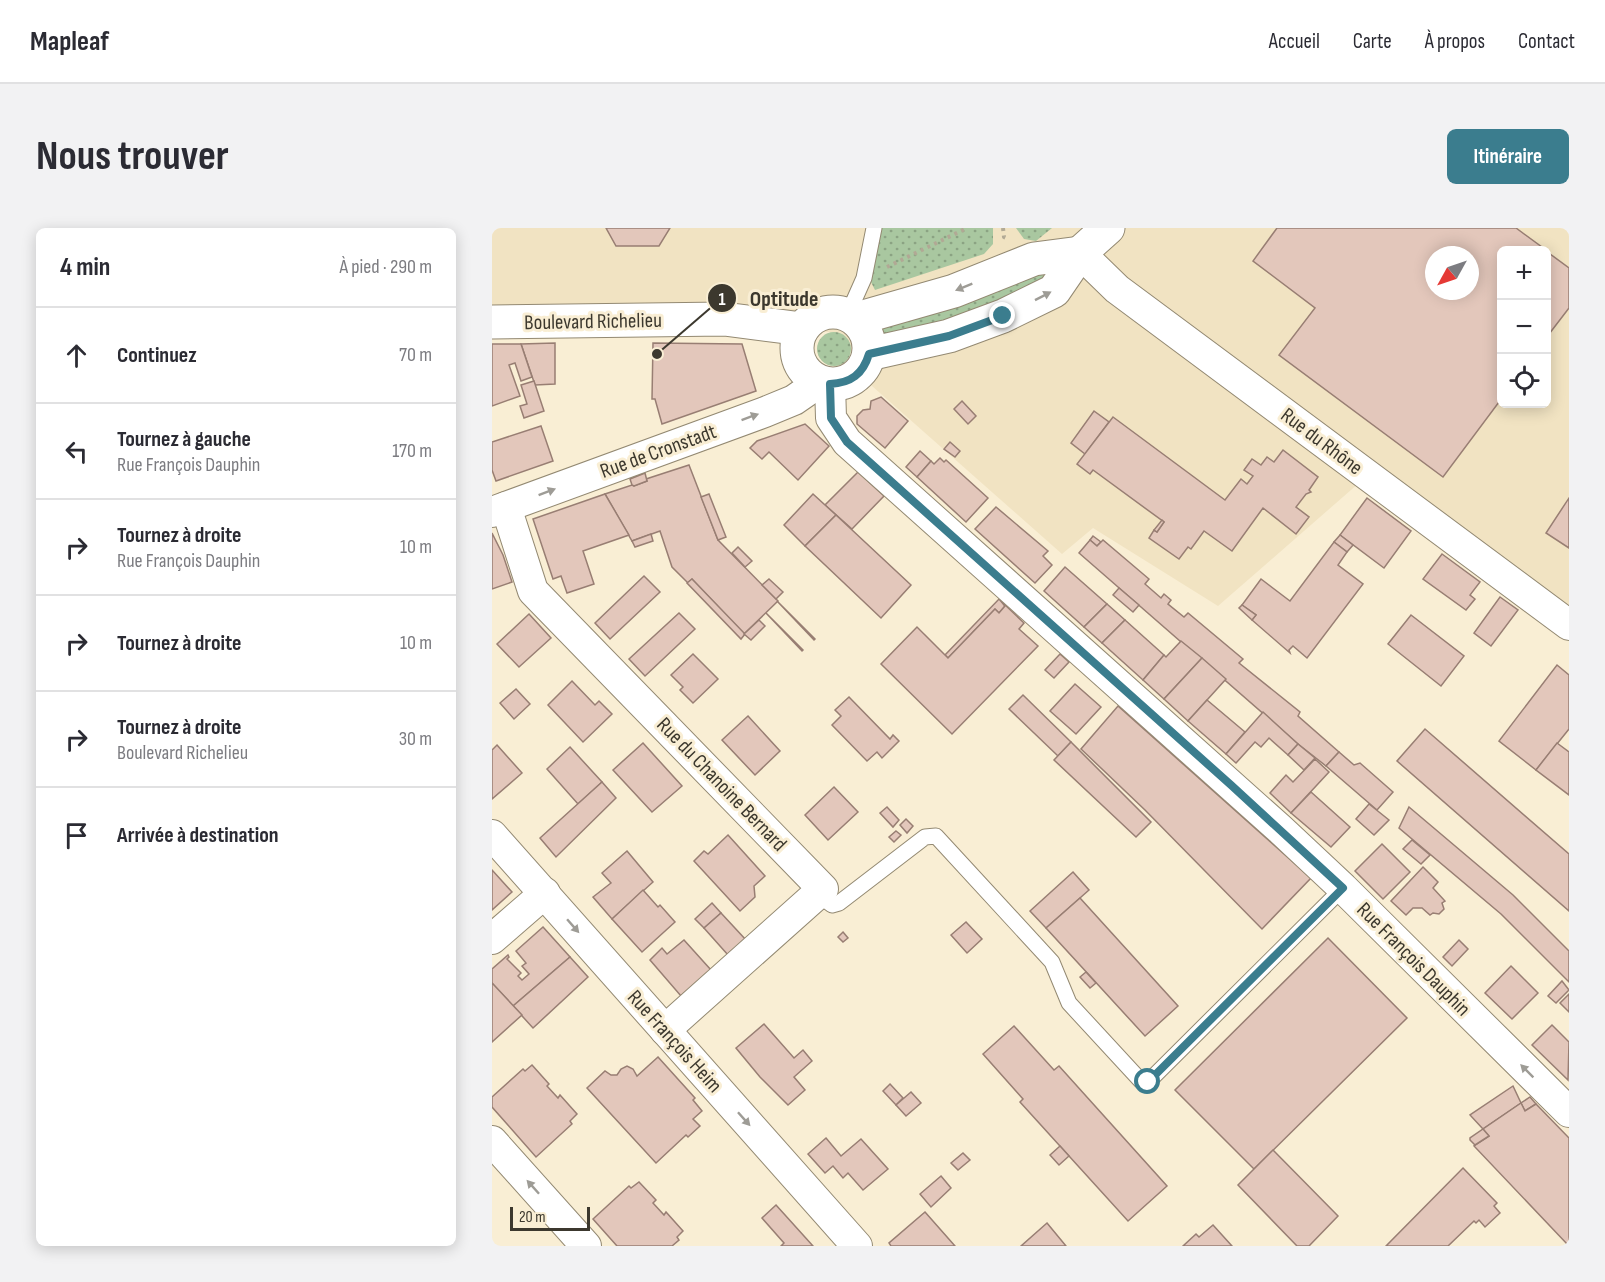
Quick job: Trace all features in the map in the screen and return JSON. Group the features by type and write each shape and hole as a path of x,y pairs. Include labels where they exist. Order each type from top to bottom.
{"main road":[{"path":"869,354 949,336 1003,316 1054,291 1080,252 1108,228"},
{"path":"852,317 954,291 1034,258 1080,252"},
{"path":"838,311 852,317 867,335 869,354 860,373 841,384 825,383 809,375 801,365 797,353 797,341 802,329 817,315 827,312 838,311"},
{"name":"Boulevard Richelieu","path":"492,322 724,319 802,329"}],"street":[{"name":"Rue du Rhône","path":"1080,252 1126,296 1569,625"},
{"name":"Rue de Cronstadt","path":"499,510 765,412 794,400 825,383"},
{"name":"Rue François Dauphin","path":"825,383 831,418 847,442 1343,888 1569,1112"},
{"name":"Rue du Chanoine Bernard","path":"499,510 533,591 824,889 817,894"},
{"name":"Rue François Heim","path":"492,835 857,1246"},
{"path":"492,939 544,893"},
{"path":"665,1030 817,894"},
{"path":"492,1141 586,1246"}],"lane":[{"path":"852,317 864,279 874,228"},
{"path":"817,894 832,905 839,903 925,837 936,836 1052,962 1069,1002 1142,1081 1148,1082 1343,888"}],"path":[{"path":"864,279 967,228"}],"shaded area":[{"path":"492,228 1569,228 1569,624 1359,483 1218,606 1093,528 1062,554 872,386 841,333 492,306"}],"green space":[{"path":"882,228 993,228 993,244 984,254 875,290 871,282"},
{"path":"1016,228 1052,228 1036,241 1024,239"},
{"path":"1031,272 1060,275 966,318 882,337 874,331"},
{"path":"834,332 846,337 851,349 846,361 834,366 822,361 817,349 822,337"}],"building":[{"path":"606,228 670,228 659,246 616,246"},
{"path":"1277,228 1516,228 1541,246 1497,246 1497,405 1443,477 1279,355 1315,308 1253,261"},
{"path":"1551,255 1569,268 1569,308 1551,331"},
{"path":"555,343 555,384 535,385 521,344"},
{"path":"653,343 742,344 756,391 662,424 655,399 652,399"},
{"path":"492,344 521,344 532,377 521,381 515,363 509,365 520,396 492,406"},
{"path":"534,381 544,411 524,418 520,406 527,404 521,385"},
{"path":"881,397 908,421 885,448 857,424 857,416 863,410 870,409 871,401"},
{"path":"962,401 976,416 968,424 954,409"},
{"path":"1094,411 1109,422 1085,454 1071,443"},
{"path":"1113,417 1225,500 1241,479 1247,484 1253,476 1244,470 1252,459 1261,465 1267,457 1274,462 1283,450 1318,477 1309,490 1311,492 1306,494 1296,507 1309,517 1296,534 1263,508 1232,551 1204,531 1191,549 1188,547 1179,559 1149,538 1154,530 1157,532 1164,522 1093,470 1090,474 1077,464"},
{"path":"805,424 829,446 798,480 769,452 762,459 750,448 757,441"},
{"path":"541,426 553,461 496,481 492,470 492,442"},
{"path":"950,442 960,451 955,457 944,449"},
{"path":"920,451 931,461 917,477 906,467"},
{"path":"940,458 944,462 946,460 988,498 966,522 917,477 931,461 934,464"},
{"path":"689,465 718,540 778,601 744,634 692,579 688,583 672,567 660,531 632,541 605,494 634,486 647,481 646,479"},
{"path":"858,472 884,496 852,529 825,505"},
{"path":"645,473 647,481 632,485 630,479"},
{"path":"605,494 629,535 583,551 594,584 567,593 561,576 553,579 533,519"},
{"path":"709,494 726,537 718,540 701,497"},
{"path":"813,494 836,515 805,546 784,525"},
{"path":"1367,498 1411,531 1384,568 1340,535"},
{"path":"1569,498 1569,548 1546,533"},
{"path":"996,507 1048,551 1043,556 1052,565 1035,583 975,529"},
{"path":"836,515 911,585 881,618 805,546"},
{"path":"1162,520 1164,522 1157,532 1154,530"},
{"path":"492,533 503,555 512,582 492,589"},
{"path":"651,534 653,541 635,547 632,541"},
{"path":"1340,535 1353,545 1347,552 1334,542"},
{"path":"1093,536 1101,542 1097,546 1090,540"},
{"path":"1090,540 1097,546 1103,540 1149,579 1145,584 1161,598 1164,594 1171,600 1168,604 1184,617 1188,613 1243,659 1239,663 1300,712 1298,716 1339,752 1326,766 1298,744 1079,553"},
{"path":"1334,542 1347,552 1338,565 1363,584 1307,658 1293,646 1289,650 1290,653 1252,620 1256,615 1242,605 1261,579 1290,601"},
{"path":"738,547 752,561 745,567 732,553"},
{"path":"1442,554 1480,582 1470,595 1475,599 1466,610 1423,579"},
{"path":"1065,567 1107,604 1084,627 1044,591"},
{"path":"644,576 660,592 610,639 595,623"},
{"path":"692,579 745,634 741,639 687,583"},
{"path":"769,579 783,592 776,599 762,585"},
{"path":"1119,588 1139,605 1133,612 1113,595"},
{"path":"1500,597 1518,610 1491,646 1474,633"},
{"path":"999,599 1005,606 999,613 995,609 948,658 945,655"},
{"path":"777,601 815,639 814,640"},
{"path":"1002,602 1024,623 1019,629 1038,646 952,734 881,664 917,627 948,658 995,609 999,613 1005,606"},
{"path":"1107,604 1125,620 1102,643 1084,627"},
{"path":"1242,605 1256,615 1252,620 1239,608"},
{"path":"679,613 695,629 645,676 629,659"},
{"path":"766,613 803,650 802,651"},
{"path":"529,614 551,638 519,667 497,644"},
{"path":"1411,615 1464,656 1441,686 1388,644"},
{"path":"759,620 765,626 751,640 744,634"},
{"path":"1125,620 1164,655 1143,680 1102,643"},
{"path":"1181,641 1202,658 1164,699 1143,680 1164,655 1166,657"},
{"path":"693,654 718,679 693,703 680,690 683,687 671,675"},
{"path":"1060,654 1069,662 1054,678 1045,670"},
{"path":"1202,658 1226,679 1188,721 1164,699"},
{"path":"1557,665 1569,675 1569,729 1536,770 1499,741"},
{"path":"572,681 595,705 599,701 612,714 583,742 548,705"},
{"path":"1075,684 1101,707 1076,734 1050,711"},
{"path":"516,689 530,704 514,719 500,703"},
{"path":"1023,695 1071,742 1058,756 1009,709"},
{"path":"849,697 890,739 893,735 899,741 882,758 877,752 867,761 832,725 841,716 835,710"},
{"path":"1207,700 1245,732 1226,754 1188,721"},
{"path":"1118,706 1311,878 1262,929 1145,810 1081,749"},
{"path":"1263,712 1298,744 1288,755 1269,738 1261,747 1255,742 1236,763 1226,754"},
{"path":"748,716 780,751 755,775 722,740"},
{"path":"1425,729 1569,854 1569,911 1397,761"},
{"path":"1071,742 1151,822 1136,837 1054,760"},
{"path":"643,743 682,786 652,812 613,770"},
{"path":"1557,743 1569,752 1569,795 1536,770"},
{"path":"1298,744 1315,758 1304,770 1288,755"},
{"path":"497,745 522,773 492,799 492,750"},
{"path":"570,747 602,782 578,804 547,769"},
{"path":"1339,752 1354,765 1360,763 1393,792 1377,810 1326,766"},
{"path":"1315,759 1329,772 1291,813 1270,793 1286,775 1293,782"},
{"path":"602,782 616,798 556,857 540,838"},
{"path":"834,787 858,812 828,840 805,815"},
{"path":"1311,792 1350,827 1331,847 1291,813"},
{"path":"1369,804 1389,820 1374,835 1356,819"},
{"path":"887,807 899,820 893,827 880,813"},
{"path":"1409,807 1513,895 1569,951 1569,982 1501,914 1399,828"},
{"path":"906,819 913,826 907,833 900,825"},
{"path":"896,831 901,835 894,842 889,837"},
{"path":"728,835 765,876 754,886 755,897 740,911 694,861 704,851 708,854"},
{"path":"1412,840 1430,855 1421,864 1403,849"},
{"path":"1382,844 1410,872 1383,899 1355,871"},
{"path":"627,851 653,882 612,919 593,897 611,883 602,873"},
{"path":"1423,867 1438,882 1433,888 1445,901 1442,903 1444,909 1439,914 1430,915 1422,908 1413,908 1406,915 1391,901"},
{"path":"492,870 512,892 492,910"},
{"path":"1073,872 1089,890 1046,928 1030,911"},
{"path":"643,890 675,922 642,952 612,919"},
{"path":"1080,898 1178,1006 1145,1036 1046,928"},
{"path":"712,903 721,913 704,928 695,919"},
{"path":"721,913 746,940 728,955 704,928"},
{"path":"966,922 982,939 967,953 951,935"},
{"path":"543,927 570,957 513,1006 492,983 492,969 508,955 507,959 521,973 518,976 522,980 529,974 522,966 526,963 516,951"},
{"path":"843,932 848,938 843,942 838,937"},
{"path":"1328,938 1407,1018 1254,1169 1175,1090"},
{"path":"684,940 711,970 681,996 650,960 662,948 667,954"},
{"path":"1459,940 1468,949 1452,966 1443,957"},
{"path":"570,957 588,977 533,1028 513,1006"},
{"path":"1511,966 1538,993 1512,1019 1485,993"},
{"path":"1086,972 1096,983 1090,988 1080,977"},
{"path":"1562,981 1569,990 1556,1003 1548,996"},
{"path":"492,983 522,1015 492,1042"},
{"path":"1569,994 1569,1012 1560,1003"},
{"path":"764,1024 794,1058 803,1050 812,1061 794,1077 805,1090 788,1105 760,1077 736,1048"},
{"path":"1552,1025 1569,1042 1568,1080 1532,1045"},
{"path":"1014,1026 1054,1070 1059,1066 1167,1186 1128,1221 1020,1102 1023,1099 983,1054"},
{"path":"658,1057 695,1098 693,1100 702,1111 693,1119 700,1126 688,1137 686,1135 656,1163 587,1088 605,1071 611,1075 617,1075 627,1066 633,1069 637,1076"},
{"path":"532,1065 558,1098 560,1095 577,1114 570,1121 572,1124 536,1157 492,1107 492,1097 523,1069 525,1071"},
{"path":"890,1084 903,1098 896,1105 883,1091"},
{"path":"1513,1086 1521,1103 1483,1129 1470,1115"},
{"path":"911,1092 921,1103 906,1116 896,1105"},
{"path":"1530,1097 1536,1104 1525,1111 1521,1103"},
{"path":"1521,1103 1525,1111 1536,1104 1569,1138 1569,1246 1474,1146 1489,1136 1483,1129"},
{"path":"1483,1129 1489,1136 1475,1145 1470,1138"},
{"path":"826,1138 841,1156 861,1139 888,1169 863,1190 848,1173 843,1178 833,1166 825,1173 808,1154"},
{"path":"1060,1146 1069,1156 1059,1165 1050,1155"},
{"path":"1273,1150 1338,1216 1309,1246 1297,1246 1238,1185"},
{"path":"963,1153 970,1160 958,1170 951,1163"},
{"path":"1463,1168 1497,1203 1494,1206 1500,1213 1485,1227 1479,1220 1476,1223 1474,1221 1448,1246 1386,1246"},
{"path":"941,1176 951,1188 931,1207 920,1194"},
{"path":"639,1182 656,1200 653,1203 664,1215 666,1212 683,1231 677,1237 679,1240 672,1246 617,1246 593,1219 629,1186 631,1188"},
{"path":"776,1205 813,1246 781,1246 784,1243 762,1218"},
{"path":"925,1212 955,1246 891,1246 889,1243"},
{"path":"1047,1223 1066,1246 1021,1246"},
{"path":"1213,1225 1232,1246 1183,1246 1196,1234 1199,1237"}],"place":[{"name":"Optitude","path":"657,354"}],"route":[{"path":"1003,316 949,336 869,354 860,373 851,380 841,384 830,384 831,418 847,442 1343,888 1148,1082"}]}
